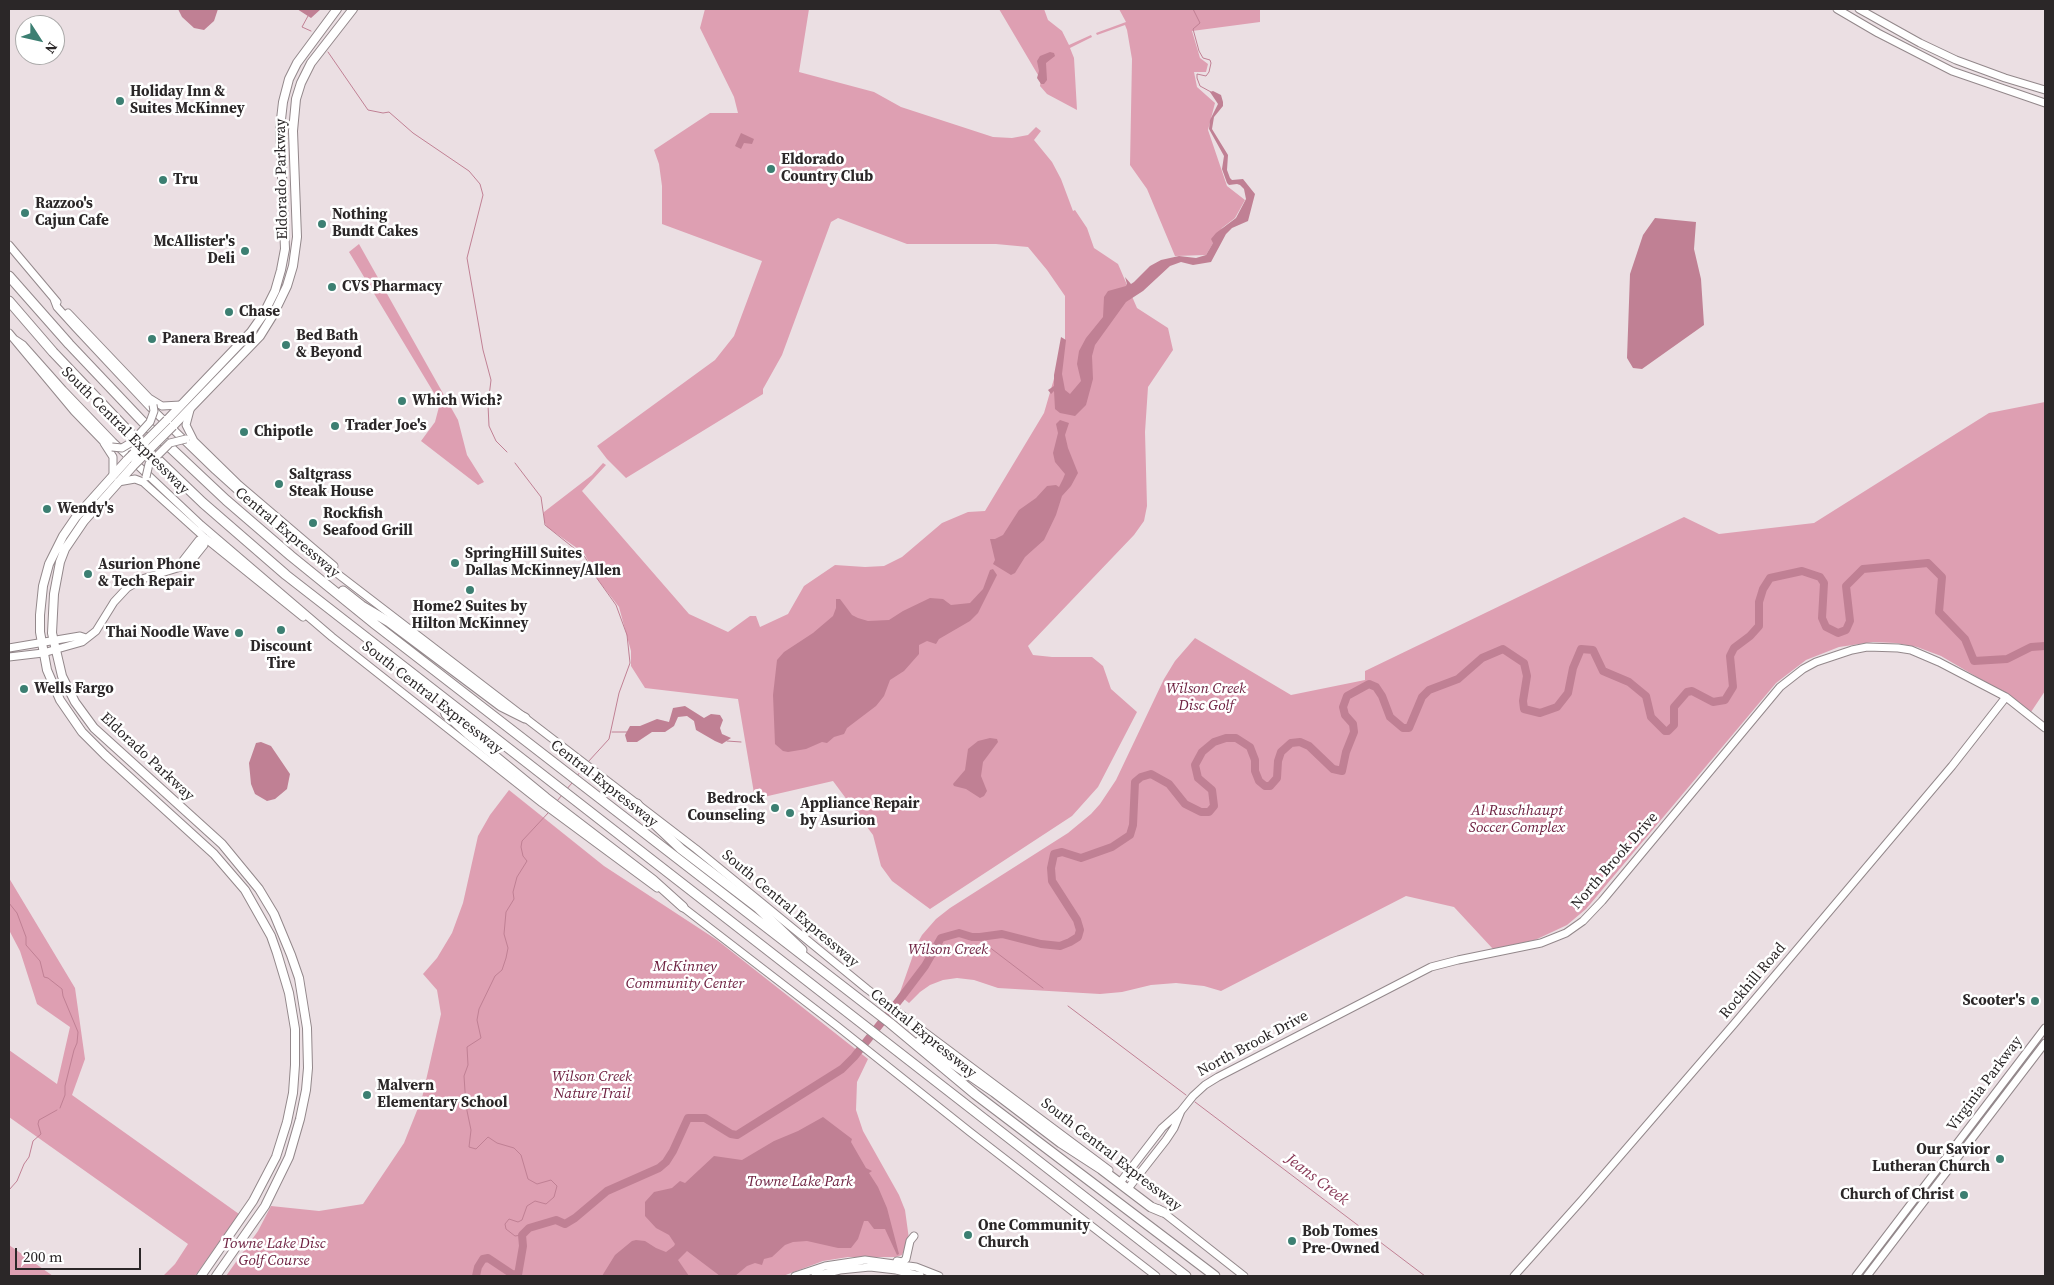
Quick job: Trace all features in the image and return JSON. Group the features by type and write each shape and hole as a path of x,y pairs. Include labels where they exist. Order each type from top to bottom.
{"highway":[{"name":"Central Expressway","path":"9,276 69,344 142,421 219,494 291,556 858,999 890,1023 929,1046 975,1094 1215,1276"},
{"name":"Central Expressway","path":"9,301 96,398 203,503 304,591 1186,1276"},
{"path":"291,556 324,577 362,606 389,622 501,706 525,718"},
{"path":"441,698 446,714 544,800 653,880 683,907"},
{"path":"637,804 645,815 681,849 758,908 783,930 815,965"},
{"path":"929,1046 1151,1207 1163,1212"}],"main road":[{"name":"Eldorado Parkway","path":"201,1276 263,1185 280,1145 290,1107 295,1065 293,1014 285,975 271,936 250,898 222,862 105,755 72,720 52,682 43,653 40,615 45,577 67,538 133,466 145,446 167,420 252,332 265,312 277,285 284,258 280,123 285,94 294,68 337,9"},
{"name":"Eldorado Parkway","path":"216,1276 271,1195 289,1157 302,1109 308,1068 307,1028 299,978 282,932 258,889 228,850 110,743 86,718 70,694 62,676 55,650 52,578 64,544 84,506 127,460 145,446 164,436 174,426 260,336 273,315 290,281 295,260 297,237 293,123 296,99 306,73 314,59 353,9"},
{"path":"1837,9 1878,33 1952,71 2045,103"},
{"path":"1859,9 1956,60 2045,90"},
{"path":"280,123 293,123"},
{"name":"South Central Expressway","path":"9,245 54,299 152,405"},
{"name":"South Central Expressway","path":"54,299 57,306 76,328 188,444 287,535 749,891 867,989 929,1046 1122,1180 1244,1276"},
{"name":"South Central Expressway","path":"11,336 102,441"},
{"name":"South Central Expressway","path":"11,336 23,345 113,442 200,525 332,637"},
{"path":"152,405 181,405"},
{"path":"152,405 154,425 145,446 144,467 146,478 156,493"},
{"path":"122,448 132,442 148,425 152,405"},
{"path":"192,407 186,423 187,429 194,441"},
{"path":"102,441 122,448 145,446 171,437 194,441"},
{"path":"146,478 149,464 170,443 186,439"},
{"path":"102,441 113,457 112,474"},
{"name":"South Central Expressway","path":"194,441 239,485 334,567 344,578"},
{"path":"118,482 138,479 156,493"},
{"name":"South Central Expressway","path":"156,493 206,538 284,603 332,637 544,800"},
{"path":"9,658 43,653 82,642 96,631 114,602 127,588 142,579 171,571 178,566 184,566 192,560 204,545 206,538"},
{"path":"9,648 80,636 86,638"},
{"name":"North Brook Drive","path":"1122,1180 1168,1122 1181,1111 1199,1090 1218,1077 1426,970 1458,960 1541,943 1556,938 1574,928 1602,901 1780,687 1803,669 1816,662 1867,647 1898,648 1922,654 2006,697 2045,728"},
{"name":"Rockhill Road","path":"1514,1276 1734,1024 1940,781 2006,697"},
{"path":"72,720 80,717 91,730 110,743 105,755"},
{"path":"683,907 1156,1276"},
{"path":"271,936 282,932"},
{"name":"Virginia Parkway","path":"1856,1276 2045,1028"},
{"name":"Virginia Parkway","path":"1867,1276 2045,1043"},
{"name":"North Brook Drive","path":"1130,1186 1174,1128 1181,1111"},
{"path":"1150,1144 1158,1150"},
{"path":"795,1276 825,1266 869,1259 904,1261 908,1254 910,1241 914,1236"},
{"path":"1873,1254 1880,1259"},
{"path":"855,1261 882,1262 916,1268 939,1276"},
{"path":"815,1276 840,1270 870,1267 896,1270 920,1276"}],"green space":[{"name":"Eldorado Country Club","path":"705,9 809,9 799,72 874,92 901,107 993,137 1012,138 1028,135 1036,127 1041,131 1034,140 1052,162 1061,179 1073,211 1075,210 1087,228 1094,248 1118,264 1137,308 1168,328 1173,350 1148,387 1145,432 1147,506 1144,521 1134,535 1028,646 1033,655 1092,657 1103,666 1111,689 1137,712 1098,787 1072,816 930,909 892,881 881,866 873,835 833,781 755,799 738,699 645,688 631,666 631,651 619,607 598,580 584,553 547,527 544,521 544,512 592,475 603,463 606,465 582,491 689,614 728,632 750,616 756,616 760,627 788,614 804,586 835,565 884,566 902,557 942,523 968,512 985,511 1044,413 1065,341 1065,296 1028,247 996,244 907,244 838,218 831,222 782,355 763,389 763,394 626,478 607,459 597,446 715,360 734,336 762,261 662,224 662,186 659,164 654,150 710,113 738,113 734,97 700,28"},
{"path":"999,9 1044,9 1048,20 1062,31 1069,45 1091,35 1092,37 1070,48 1074,58 1077,110 1047,94 1040,86 1041,80"},
{"path":"1119,9 1260,9 1260,22 1192,31 1200,58 1208,64 1206,72 1194,72 1197,87 1215,103 1208,130 1227,186 1245,200 1235,218 1222,228 1206,255 1175,256 1147,189 1130,165 1132,59 1127,30 1125,25 1097,35 1096,33 1126,22"},
{"path":"359,244 458,420 467,455 484,482 478,485 421,441 435,422 440,403 349,252"},
{"path":"2045,402 2045,691 2031,712 2011,697 1941,656 1917,647 1896,643 1873,642 1839,647 1806,660 1776,683 1586,909 1567,925 1535,940 1493,949 1454,907 1406,896 1221,991 1204,986 1176,983 1151,985 1122,992 1100,994 998,988 974,980 957,978 943,980 930,985 909,1003 899,995 917,944 936,919 950,908 1068,833 1100,804 1116,780 1164,679 1175,661 1195,638 1291,695 1365,680 1365,671 1684,517 1719,534 1814,523 1989,413"},
{"path":"509,790 604,866 717,940 868,1059 857,1082 856,1110 863,1131 899,1195 905,1210 909,1239 902,1255 896,1257 848,1257 823,1261 783,1276 226,1276 258,1231 271,1206 319,1211 363,1204 404,1143 422,1098 441,1014 437,990 423,974 437,958 452,933 463,903 478,836 490,815"},
{"path":"9,878 75,988 85,1059 72,1095 239,1214 195,1276 163,1276 175,1264 188,1244 9,1117 9,1050 57,1084 70,1027 37,1004 20,951 9,930"},
{"path":"9,1245 53,1276 9,1276"}],"shaded area":[{"path":"178,9 218,9 214,21 204,30 194,28 182,17"},
{"path":"297,9 321,9 311,18"},
{"path":"1050,52 1054,53 1055,56 1046,63 1047,80 1044,84 1041,84 1037,78 1039,71 1037,61 1040,56"},
{"path":"1213,91 1221,95 1223,106 1214,117 1212,129 1228,155 1227,170 1230,178 1232,180 1243,179 1255,194 1248,221 1232,228 1226,234 1211,262 1193,265 1181,262 1170,266 1143,291 1126,302 1095,345 1092,356 1093,379 1086,405 1075,416 1060,413 1055,409 1054,391 1051,394 1048,390 1054,386 1054,375 1061,337 1066,340 1062,374 1065,390 1070,394 1081,381 1077,364 1079,351 1086,338 1103,317 1104,297 1108,291 1126,286 1125,277 1131,284 1150,266 1161,260 1179,256 1196,258 1206,255 1213,243 1211,239 1236,218 1246,199 1244,189 1240,185 1229,185 1227,183 1222,169 1224,156 1209,129 1210,120 1218,104 1210,92"},
{"path":"741,133 754,139 752,144 744,143 741,149 735,146"},
{"path":"1655,218 1696,222 1694,249 1701,279 1704,325 1642,369 1633,368 1627,358 1630,274 1643,235"},
{"path":"1060,420 1069,423 1065,435 1078,473 1071,486 1062,496 1056,515 1044,540 1025,557 1015,573 1011,575 993,564 995,560 990,539 1003,535 1019,510 1036,498 1047,486 1056,485 1059,487 1065,474 1055,462 1053,453 1058,433 1056,424"},
{"path":"993,569 997,575 978,613 970,621 939,639 936,644 927,641 919,645 919,654 904,671 890,680 884,696 876,706 847,728 844,734 834,737 827,743 822,742 806,749 788,752 783,751 775,744 773,695 777,660 784,652 813,633 833,616 836,608 836,599 840,599 852,615 858,618 868,621 889,620 930,598 943,599 951,605 970,603 983,589 990,570"},
{"path":"685,706 704,718 711,714 720,715 723,720 720,728 722,734 731,738 722,744 715,741 696,730 694,721 687,716 678,717 674,726 665,732 652,732 637,742 627,742 625,735 630,726 640,726 657,719 669,722 673,708"},
{"path":"990,738 997,739 998,742 983,762 981,776 987,791 980,798 966,789 954,786 953,784 965,770 968,749 978,741"},
{"path":"261,742 271,746 290,774 287,789 275,799 267,801 255,794 251,784 249,763 256,743"},
{"path":"823,1117 852,1139 851,1142 866,1168 872,1171 869,1173 878,1187 887,1208 899,1254 897,1255 885,1229 874,1229 868,1221 864,1221 858,1239 851,1248 838,1248 807,1241 793,1242 785,1245 772,1257 764,1259 762,1265 755,1263 747,1266 735,1276 720,1276 687,1251 678,1260 689,1276 602,1276 615,1255 632,1241 645,1241 666,1252 674,1246 675,1244 669,1235 656,1228 645,1216 645,1202 654,1192 672,1188 680,1181 685,1183 714,1156 742,1160 774,1141 798,1131"}],"waterway":[{"path":"1193,9 1200,23 1193,29 1199,51 1203,58 1210,60 1211,63 1206,76 1197,74 1197,78 1200,86 1211,92"},
{"path":"308,16 302,27 311,31"},
{"path":"328,52 368,110 383,113 389,112 413,133 469,171 480,184 483,195 467,258 483,350 491,380 488,405 489,426 496,441 507,452"},
{"path":"515,463 541,497 545,525 585,557 596,577 616,605 627,635 630,663 619,693 609,739 588,762"},
{"name":"Wilson Creek","path":"476,1276 478,1267 483,1259 488,1258 512,1274 518,1275 523,1246 522,1235 529,1228 556,1220 565,1224 607,1191 659,1168 666,1162 673,1151 688,1118 705,1118 731,1134 737,1135 842,1069 854,1057 925,966 941,938 959,933 972,937 1002,934 1041,944 1060,946 1078,937 1080,930 1077,920 1052,881 1051,868 1054,854 1062,852 1081,858 1112,847 1130,835 1133,825 1135,782 1141,777 1151,774 1169,784 1185,804 1201,812 1209,812 1214,806 1212,790 1198,778 1195,765 1202,752 1214,742 1226,738 1236,738 1250,747 1255,760 1255,771 1259,781 1265,786 1270,786 1277,778 1278,761 1281,752 1291,743 1300,742 1309,746 1333,769 1342,771 1346,752 1354,732 1353,724 1345,715 1343,707 1347,696 1369,684 1376,687 1382,696 1390,717 1403,728 1409,728 1422,697 1429,690 1458,679 1482,658 1503,649 1524,663 1527,676 1523,701 1524,709 1540,713 1557,707 1568,693 1573,668 1581,649 1593,650 1603,671 1629,682 1646,696 1651,717 1665,731 1668,731 1674,725 1674,707 1687,692 1692,691 1713,702 1725,700 1733,687 1730,656 1734,648 1750,636 1759,626 1759,602 1763,589 1770,578 1802,571 1820,577 1824,583 1822,618 1826,627 1838,633 1846,630 1850,621 1846,586 1863,569 1928,563 1942,577 1939,612 1965,639 1974,661 2007,659 2031,647 2045,646"},
{"path":"612,732 628,732"},
{"path":"727,741 741,742"},
{"path":"577,776 584,767"},
{"path":"566,790 572,783"},
{"path":"557,801 562,795"},
{"path":"522,1235 515,1236 506,1229 505,1224 509,1219 518,1222 522,1220 527,1206 535,1201 546,1204 554,1197 557,1186 551,1180 537,1184 528,1179 521,1155 514,1148 497,1143 488,1137 476,1149 469,1147 471,1130 466,1106 464,1076 468,1065 467,1047 481,1038 477,1020 479,1009 495,976 502,970 506,958 508,948 504,934 506,912 514,899 513,892 517,877 527,861 523,856 522,841 549,812"},
{"path":"9,903 17,913 26,937 26,945 40,961 44,977 62,989 63,996 78,1032 77,1043 65,1086 65,1095 60,1108"},
{"name":"Jeans Creek","path":"976,937 1043,988"},
{"name":"Jeans Creek","path":"1068,1006 1186,1095"},
{"name":"Jeans Creek","path":"1195,1102 1425,1276"},
{"path":"9,1190 17,1181 29,1157 33,1141 41,1134 38,1124 39,1120 57,1110"}],"place":[{"name":"Holiday Inn & Suites McKinney","path":"120,101"},
{"name":"Eldorado Country Club","path":"771,169"},
{"name":"Tru","path":"163,180"},
{"name":"Razzoo's Cajun Cafe","path":"25,213"},
{"name":"Nothing Bundt Cakes","path":"322,224"},
{"name":"McAllister's Deli","path":"245,251"},
{"name":"CVS Pharmacy","path":"332,287"},
{"name":"Chase","path":"229,312"},
{"name":"Panera Bread","path":"152,339"},
{"name":"Bed Bath & Beyond","path":"286,345"},
{"name":"Which Wich?","path":"402,401"},
{"name":"Trader Joe's","path":"335,426"},
{"name":"Chipotle","path":"244,432"},
{"name":"Saltgrass Steak House","path":"279,484"},
{"name":"Wendy's","path":"47,509"},
{"name":"Rockfish Seafood Grill","path":"313,523"},
{"name":"SpringHill Suites Dallas McKinney/Allen","path":"455,563"},
{"name":"Asurion Phone & Tech Repair","path":"88,574"},
{"name":"Home2 Suites by Hilton McKinney","path":"470,590"},
{"name":"Discount Tire","path":"281,630"},
{"name":"Thai Noodle Wave","path":"239,633"},
{"name":"Wells Fargo","path":"24,689"},
{"name":"Bedrock Counseling","path":"775,808"},
{"name":"Appliance Repair by Asurion","path":"790,813"},
{"name":"Scooter's","path":"2035,1001"},
{"name":"Malvern Elementary School","path":"367,1095"},
{"name":"Our Savior Lutheran Church","path":"2000,1159"},
{"name":"Church of Christ","path":"1964,1195"},
{"name":"One Community Church","path":"968,1235"},
{"name":"Bob Tomes Pre-Owned","path":"1292,1241"}],"park label":[{"name":"Wilson Creek Disc Golf","path":"1206,698"},
{"name":"Al Ruschhaupt Soccer Complex","path":"1517,820"},
{"name":"McKinney Community Center","path":"685,976"},
{"name":"Wilson Creek Nature Trail","path":"592,1086"},
{"name":"Towne Lake Park","path":"800,1182"},
{"name":"Towne Lake Disc Golf Course","path":"274,1252"}]}
